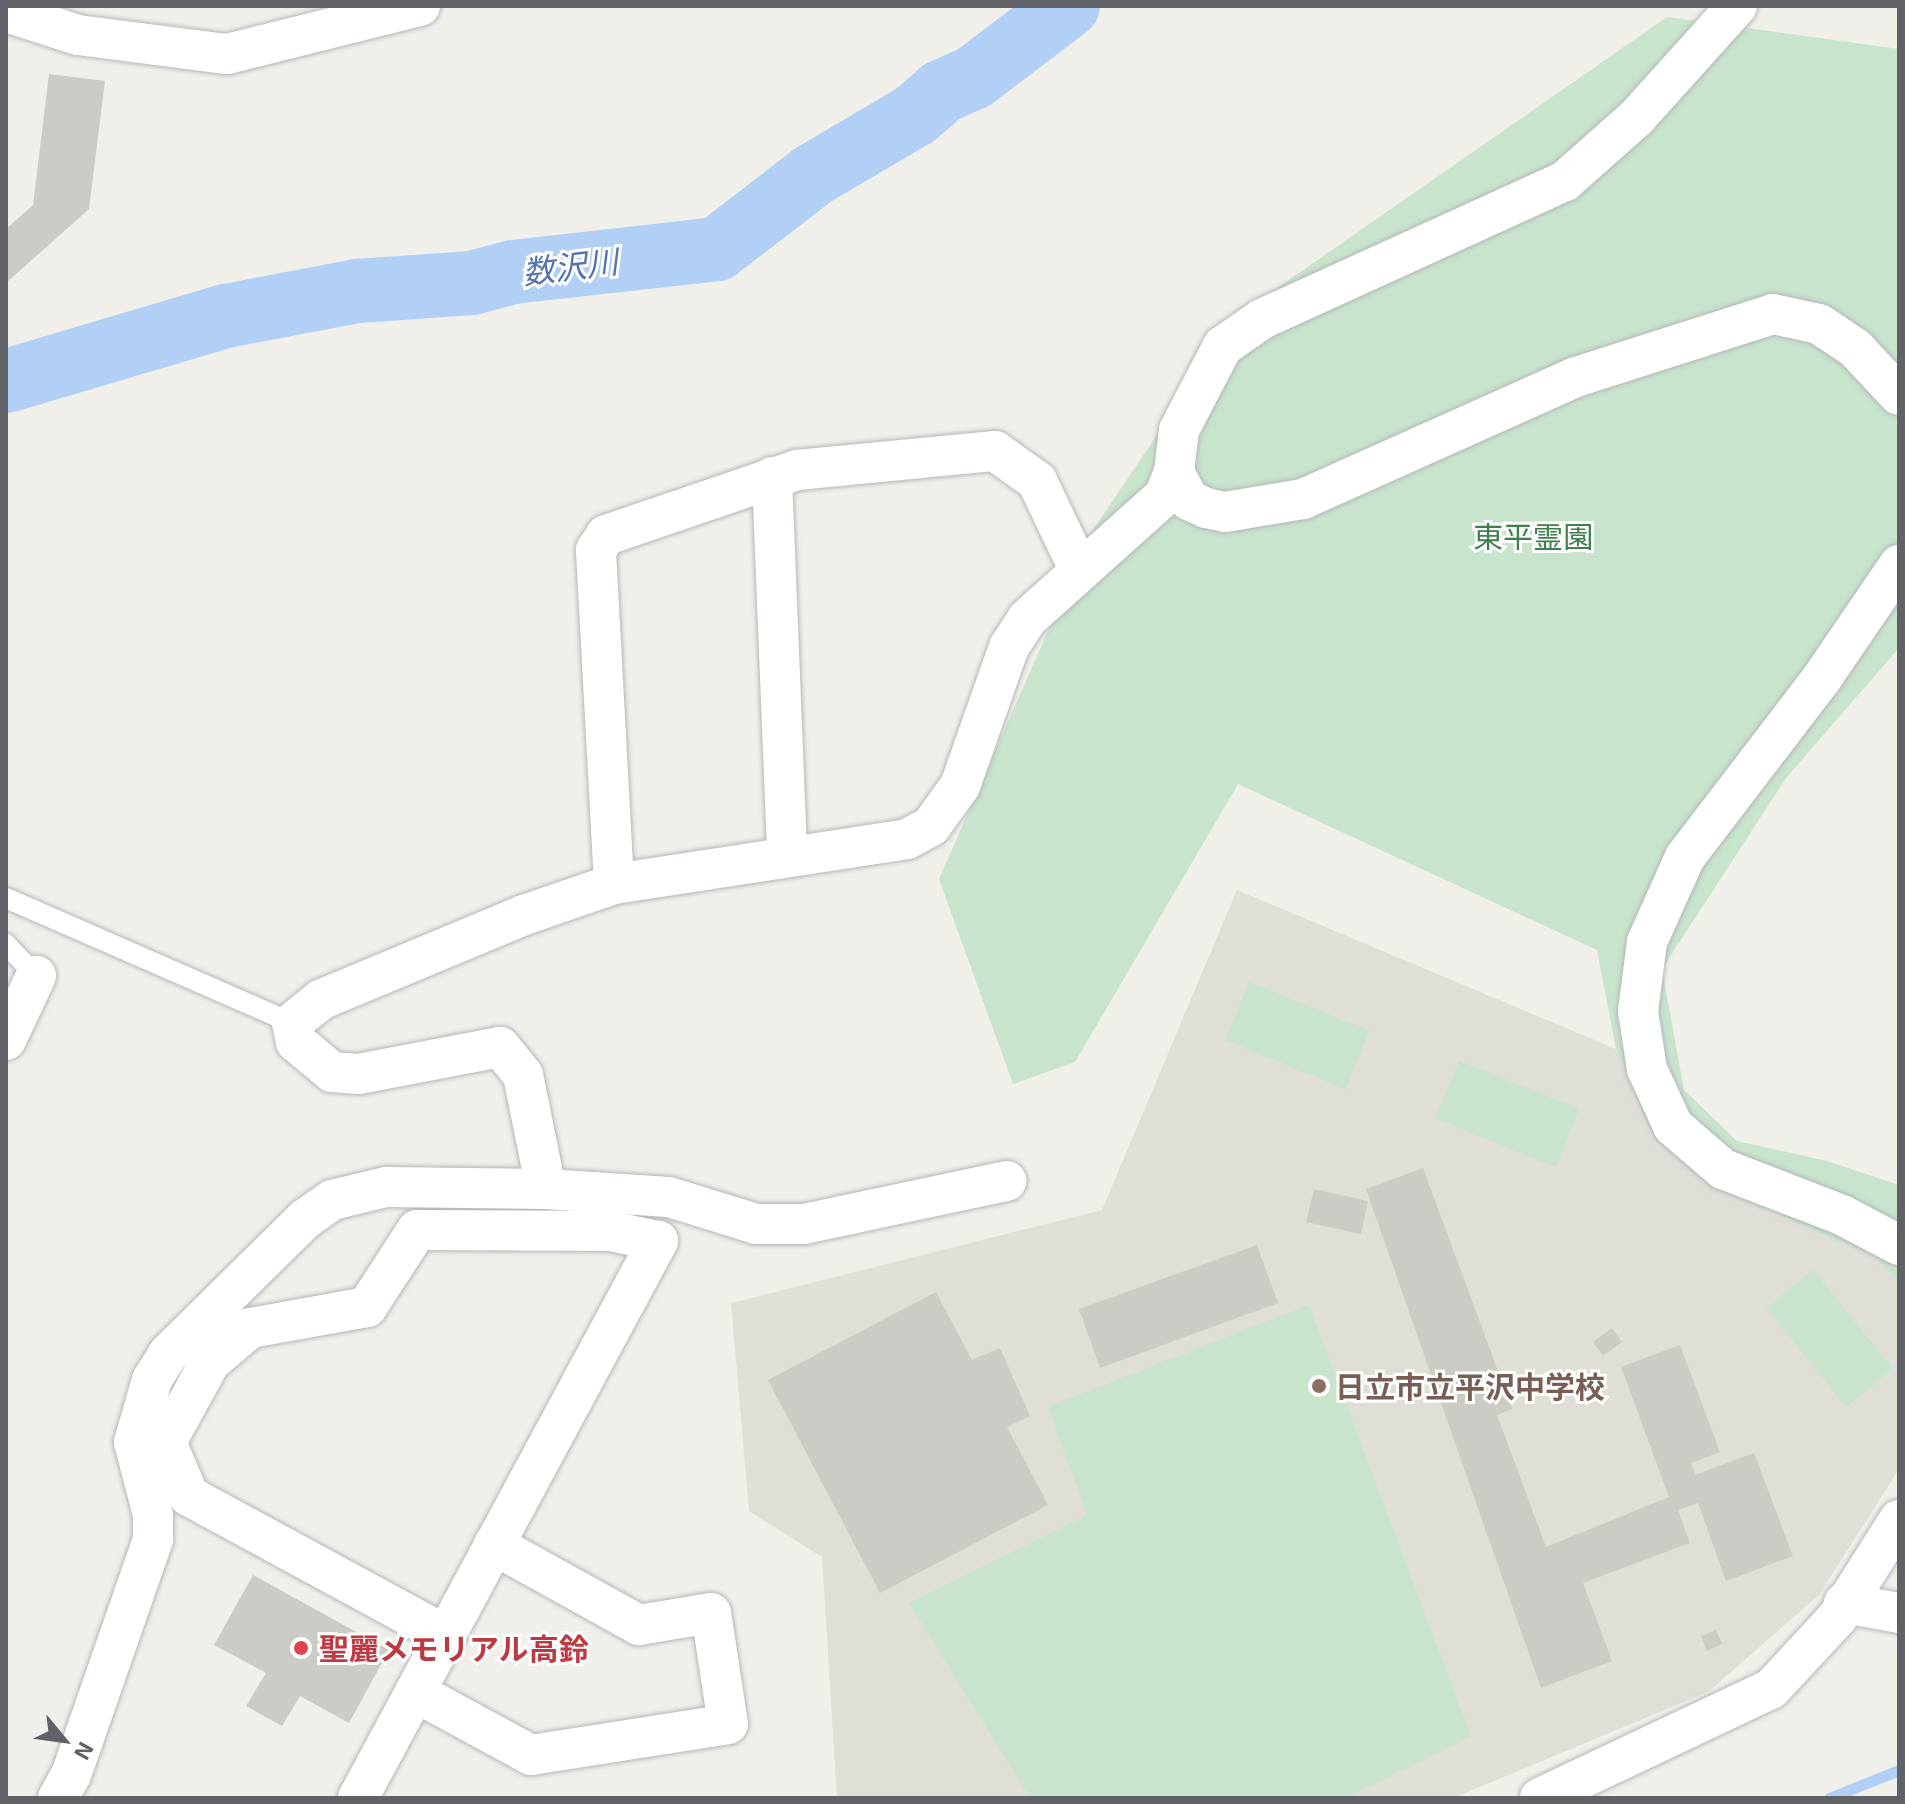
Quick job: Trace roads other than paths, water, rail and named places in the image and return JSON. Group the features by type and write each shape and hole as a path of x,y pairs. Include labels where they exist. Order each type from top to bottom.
{"street":[{"path":"6,12 78,35 227,54 328,17 420,6"},
{"path":"546,1189 523,1075 500,1047 359,1074 332,1072 296,1042 292,1023 320,1000 524,915 614,884 907,839 931,826 960,786 1009,647 1040,603 1165,495 1174,472 1179,430 1223,346 1262,319 1565,181 1637,117 1737,6"},
{"path":"1174,472 1189,500 1225,512 1303,499 1576,377 1773,314 1819,324 1855,348 1899,395"},
{"path":"614,884 596,550 606,535 797,470 995,451 1037,481 1079,569"},
{"path":"772,477 787,857"},
{"path":"1899,565 1822,678 1685,857 1647,942 1638,1011 1647,1069 1673,1126 1723,1169 1842,1215 1899,1245"},
{"path":"6,1040 36,976"},
{"path":"58,1798 71,1775 153,1539 153,1515 134,1442 152,1380 168,1354 305,1219 332,1200 386,1187 546,1189 669,1197 756,1224 804,1224 1006,1181"},
{"path":"358,1798 658,1241 610,1231 417,1230 367,1307 250,1328 210,1362 166,1442 189,1496 445,1635"},
{"path":"1540,1798 1771,1689 1837,1618 1899,1520"},
{"path":"415,1692 531,1755 728,1724 711,1613 639,1625 494,1545"},
{"path":"1844,1603 1899,1613"}],"lane":[{"path":"6,898 292,1023"},
{"path":"6,944 36,976"}],"waterway":[{"name":"数沢川","path":"6,381 226,316 357,291 472,283 513,272 717,249 813,175 915,115 941,92 973,78 1068,6"},
{"path":"1829,1798 1899,1770"}],"place":[{"name":"日立市立平沢中学校","path":"1319,1386"},
{"name":"聖麗メモリアル高鈴","path":"301,1648"}],"park label":[{"name":"東平霊園","path":"1533,536"}]}
